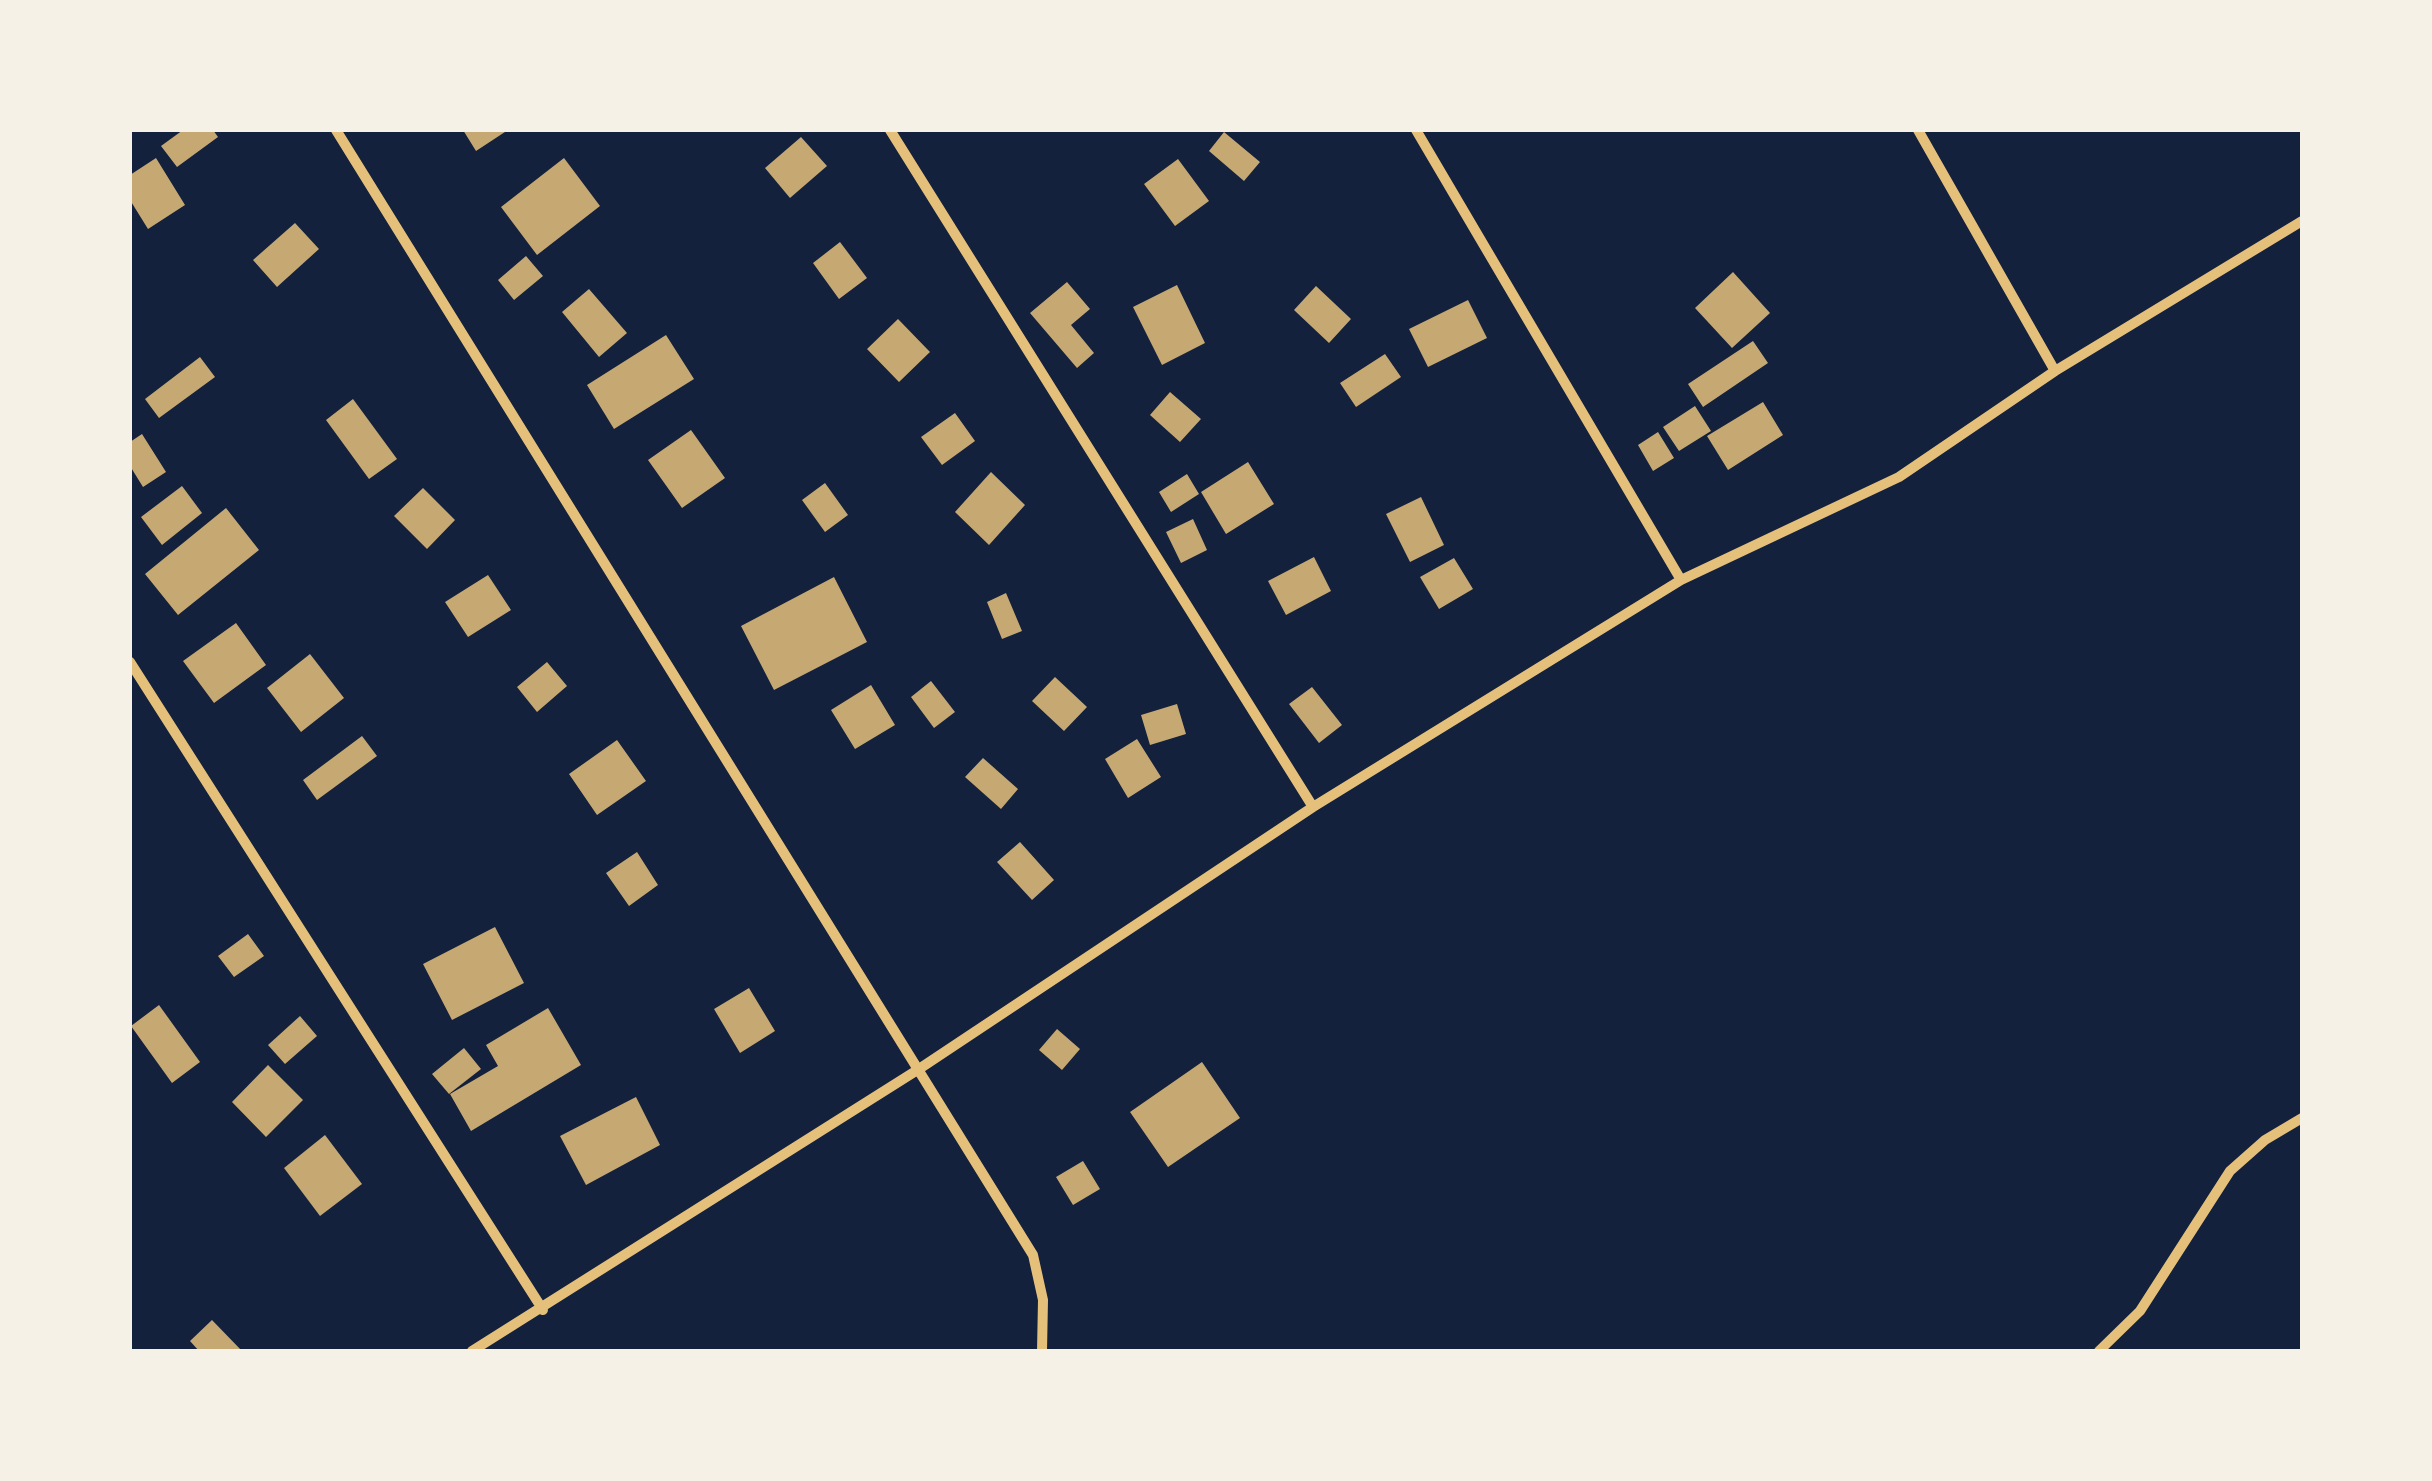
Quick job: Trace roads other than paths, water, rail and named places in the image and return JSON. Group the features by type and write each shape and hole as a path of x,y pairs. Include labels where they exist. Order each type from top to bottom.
{"street":[{"path":"336,130 1033,1254 1043,1300 1042,1351"},
{"path":"890,130 1314,807"},
{"path":"1416,130 1681,580"},
{"path":"1918,130 2055,371"},
{"path":"472,1351 543,1310 919,1069 1314,807 1681,580 1899,477 2055,371 2302,221"},
{"path":"130,662 543,1310"},
{"path":"2099,1351 2140,1311 2230,1171 2265,1140 2302,1118"}]}
